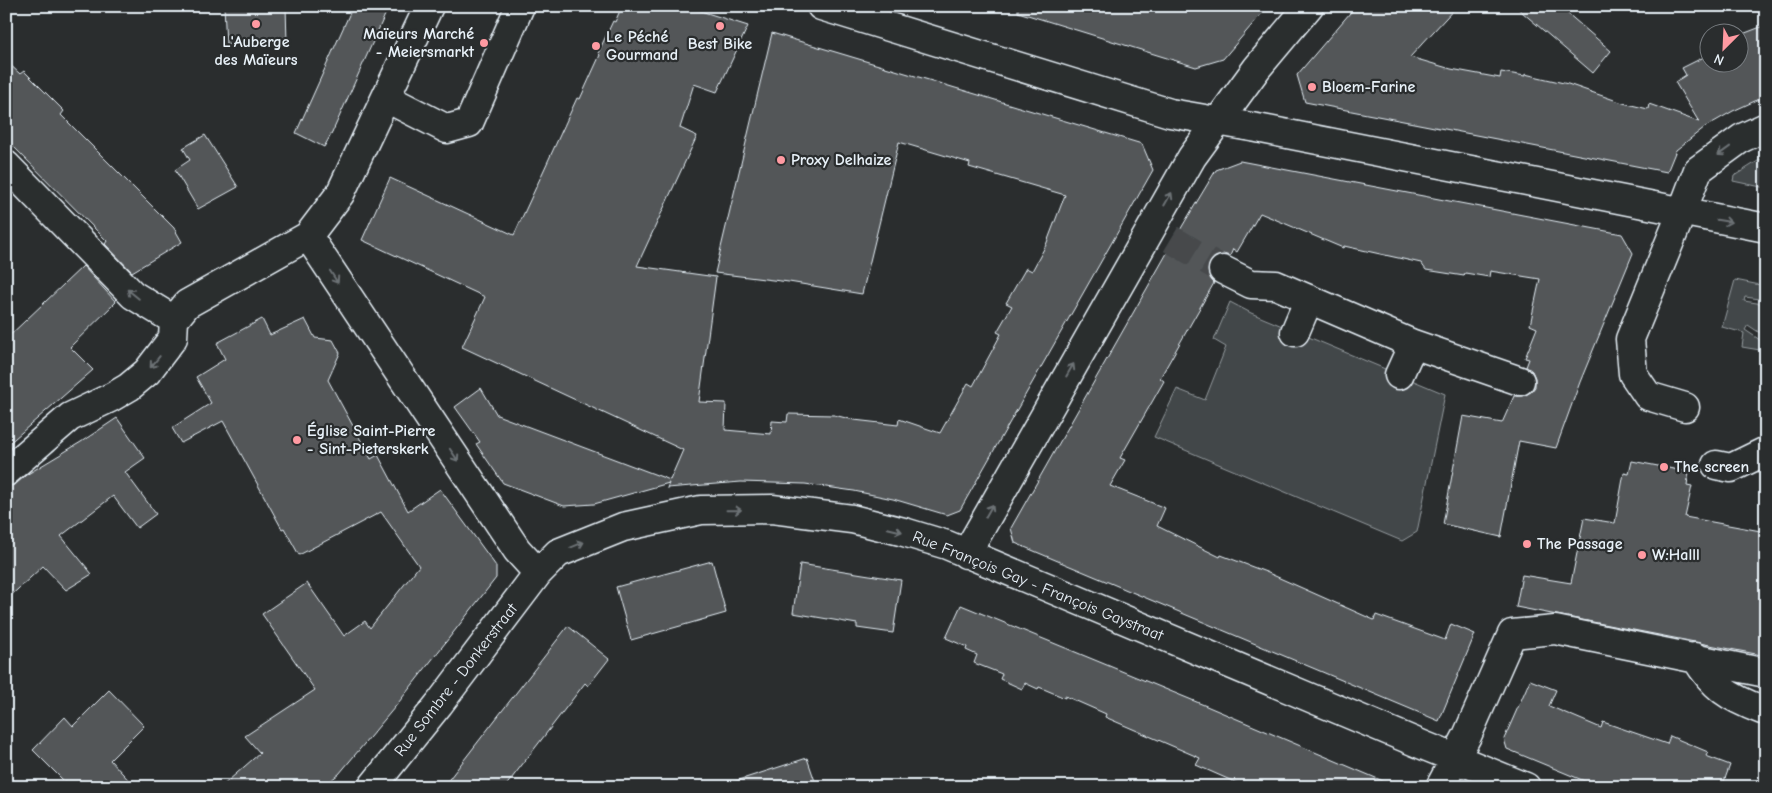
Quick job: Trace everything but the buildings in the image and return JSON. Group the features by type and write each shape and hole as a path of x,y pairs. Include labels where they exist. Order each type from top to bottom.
{"street":[{"path":"6,472 70,417 112,397 129,387 147,372 173,338 174,320 187,304 308,236 340,194 428,6"},
{"path":"385,99 447,128 469,124 520,6"},
{"path":"821,6 1170,113 1766,228"},
{"path":"966,554 1161,234 1192,157 1257,68 1309,6"},
{"path":"1685,407 1648,396 1633,374 1630,339 1698,170 1742,138 1766,127"},
{"path":"6,165 133,295 174,320"},
{"path":"308,236 517,550 538,572"},
{"path":"1223,270 1251,284 1276,285 1413,344 1520,381"},
{"path":"1295,332 1310,299"},
{"path":"1399,376 1413,344"},
{"path":"1716,465 1731,468 1766,451"},
{"name":"Rue François Gay - François Gaystraat","path":"538,572 558,553 623,527 701,510 772,509 852,519 947,545 1526,787"},
{"name":"Rue Sombre - Donkerstraat","path":"372,787 439,704 538,572"},
{"path":"1440,787 1456,758 1512,634 1555,630 1766,673"},
{"path":"1694,657 1706,676 1723,692 1741,702 1762,710"}],"shaded area":[{"path":"1766,156 1766,188 1733,181 1734,176"},
{"path":"1766,264 1766,279 1760,299 1745,297 1744,301 1763,304 1766,297 1766,337 1748,325 1745,330 1766,344 1766,351 1742,347 1744,333 1722,327 1735,280 1760,285"},
{"path":"1230,302 1251,313 1445,394 1417,532 1402,541 1154,437 1177,389 1205,400 1226,347 1214,340"}],"tunnel":[{"path":"1171,239 1223,270"}],"place":[{"name":"L'Auberge des Maïeurs","path":"256,24"},
{"name":"Best Bike","path":"720,26"},
{"name":"Maïeurs Marché - Meiersmarkt","path":"484,43"},
{"name":"Le Péché Gourmand","path":"596,46"},
{"name":"Bloem-Farine","path":"1312,87"},
{"name":"Proxy Delhaize","path":"781,160"},
{"name":"Église Saint-Pierre - Sint-Pieterskerk","path":"297,440"},
{"name":"The screen","path":"1664,467"},
{"name":"The Passage","path":"1527,544"},
{"name":"W:Halll","path":"1642,555"}]}
